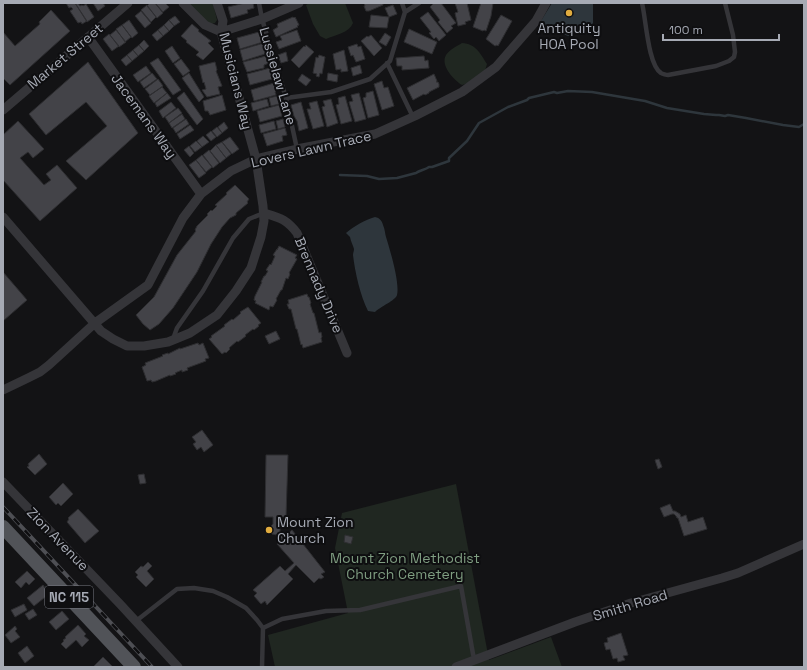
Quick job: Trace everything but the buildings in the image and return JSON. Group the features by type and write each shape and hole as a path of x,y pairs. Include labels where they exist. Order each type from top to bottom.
{"main road":[{"name":"NC 115","path":"3,527 134,667"}],"street":[{"name":"Market Street","path":"3,110 127,3"},
{"path":"182,3 205,25 221,32 262,19 299,3"},
{"name":"Musicians Way","path":"3,217 101,331 127,346 144,346 168,342 190,333 217,315 236,291 251,268 261,237 264,213 256,159 221,32 222,21 217,3"},
{"name":"Lovers Lawn Trace","path":"3,390 40,372 95,323 148,284 183,218 201,194 231,171 256,159 297,149 375,134 413,117 462,92 496,67 536,21 546,3"},
{"name":"Jacemans Way","path":"88,37 201,194"},
{"name":"Brennady Drive","path":"264,213 280,218 290,224 297,232 347,353"},
{"name":"Zion Avenue","path":"3,482 178,667"},
{"name":"Smith Road","path":"456,667 575,622 738,573 804,544"}],"lane":[{"name":"Lussielaw Lane","path":"259,3 262,19 286,98 297,149"},
{"path":"402,3 406,12"},
{"path":"286,98 332,92 370,78 390,61 406,12 419,3"},
{"path":"642,3 652,61 662,74 668,75 716,66 729,61 734,57 735,52 733,35 725,3"},
{"path":"387,63 413,117"},
{"path":"173,340 177,328 203,291 233,238 249,220 264,213"},
{"path":"263,628 282,619 326,611 360,610 462,586 475,660"},
{"path":"136,621 176,589 194,588 213,591 246,608 263,628 262,667"}],"green space":[{"path":"186,3 213,3 217,20 215,23 211,24 207,22"},
{"path":"309,3 345,3 353,23 345,31 326,39 320,36 313,24 306,5"},
{"path":"462,43 474,47 487,64 485,70 481,74 462,85 455,80 446,68 445,59 449,51"},
{"name":"Mount Zion Methodist Church Cemetery","path":"456,484 489,660 551,637 562,667 275,667 268,635 348,613 335,548 342,513"}],"shaded area":[{"name":"Antiquity HOA Pool","path":"552,3 593,3 593,23 586,30 568,36 539,24"},
{"path":"375,217 382,222 384,228 394,266 398,290 396,297 375,312 368,311 363,298 355,269 353,255 354,249 350,237 346,233 352,228"}],"waterway":[{"path":"340,175 367,176 379,179 397,178 449,161 449,158 467,141 479,123 508,107 529,98 554,92 592,92 645,101 667,108 704,114 728,115 799,127 804,124"}],"railway":[{"path":"3,507 152,667"}],"place":[{"name":"Antiquity HOA Pool","path":"569,13"},
{"name":"Mount Zion Church","path":"269,530"}]}
